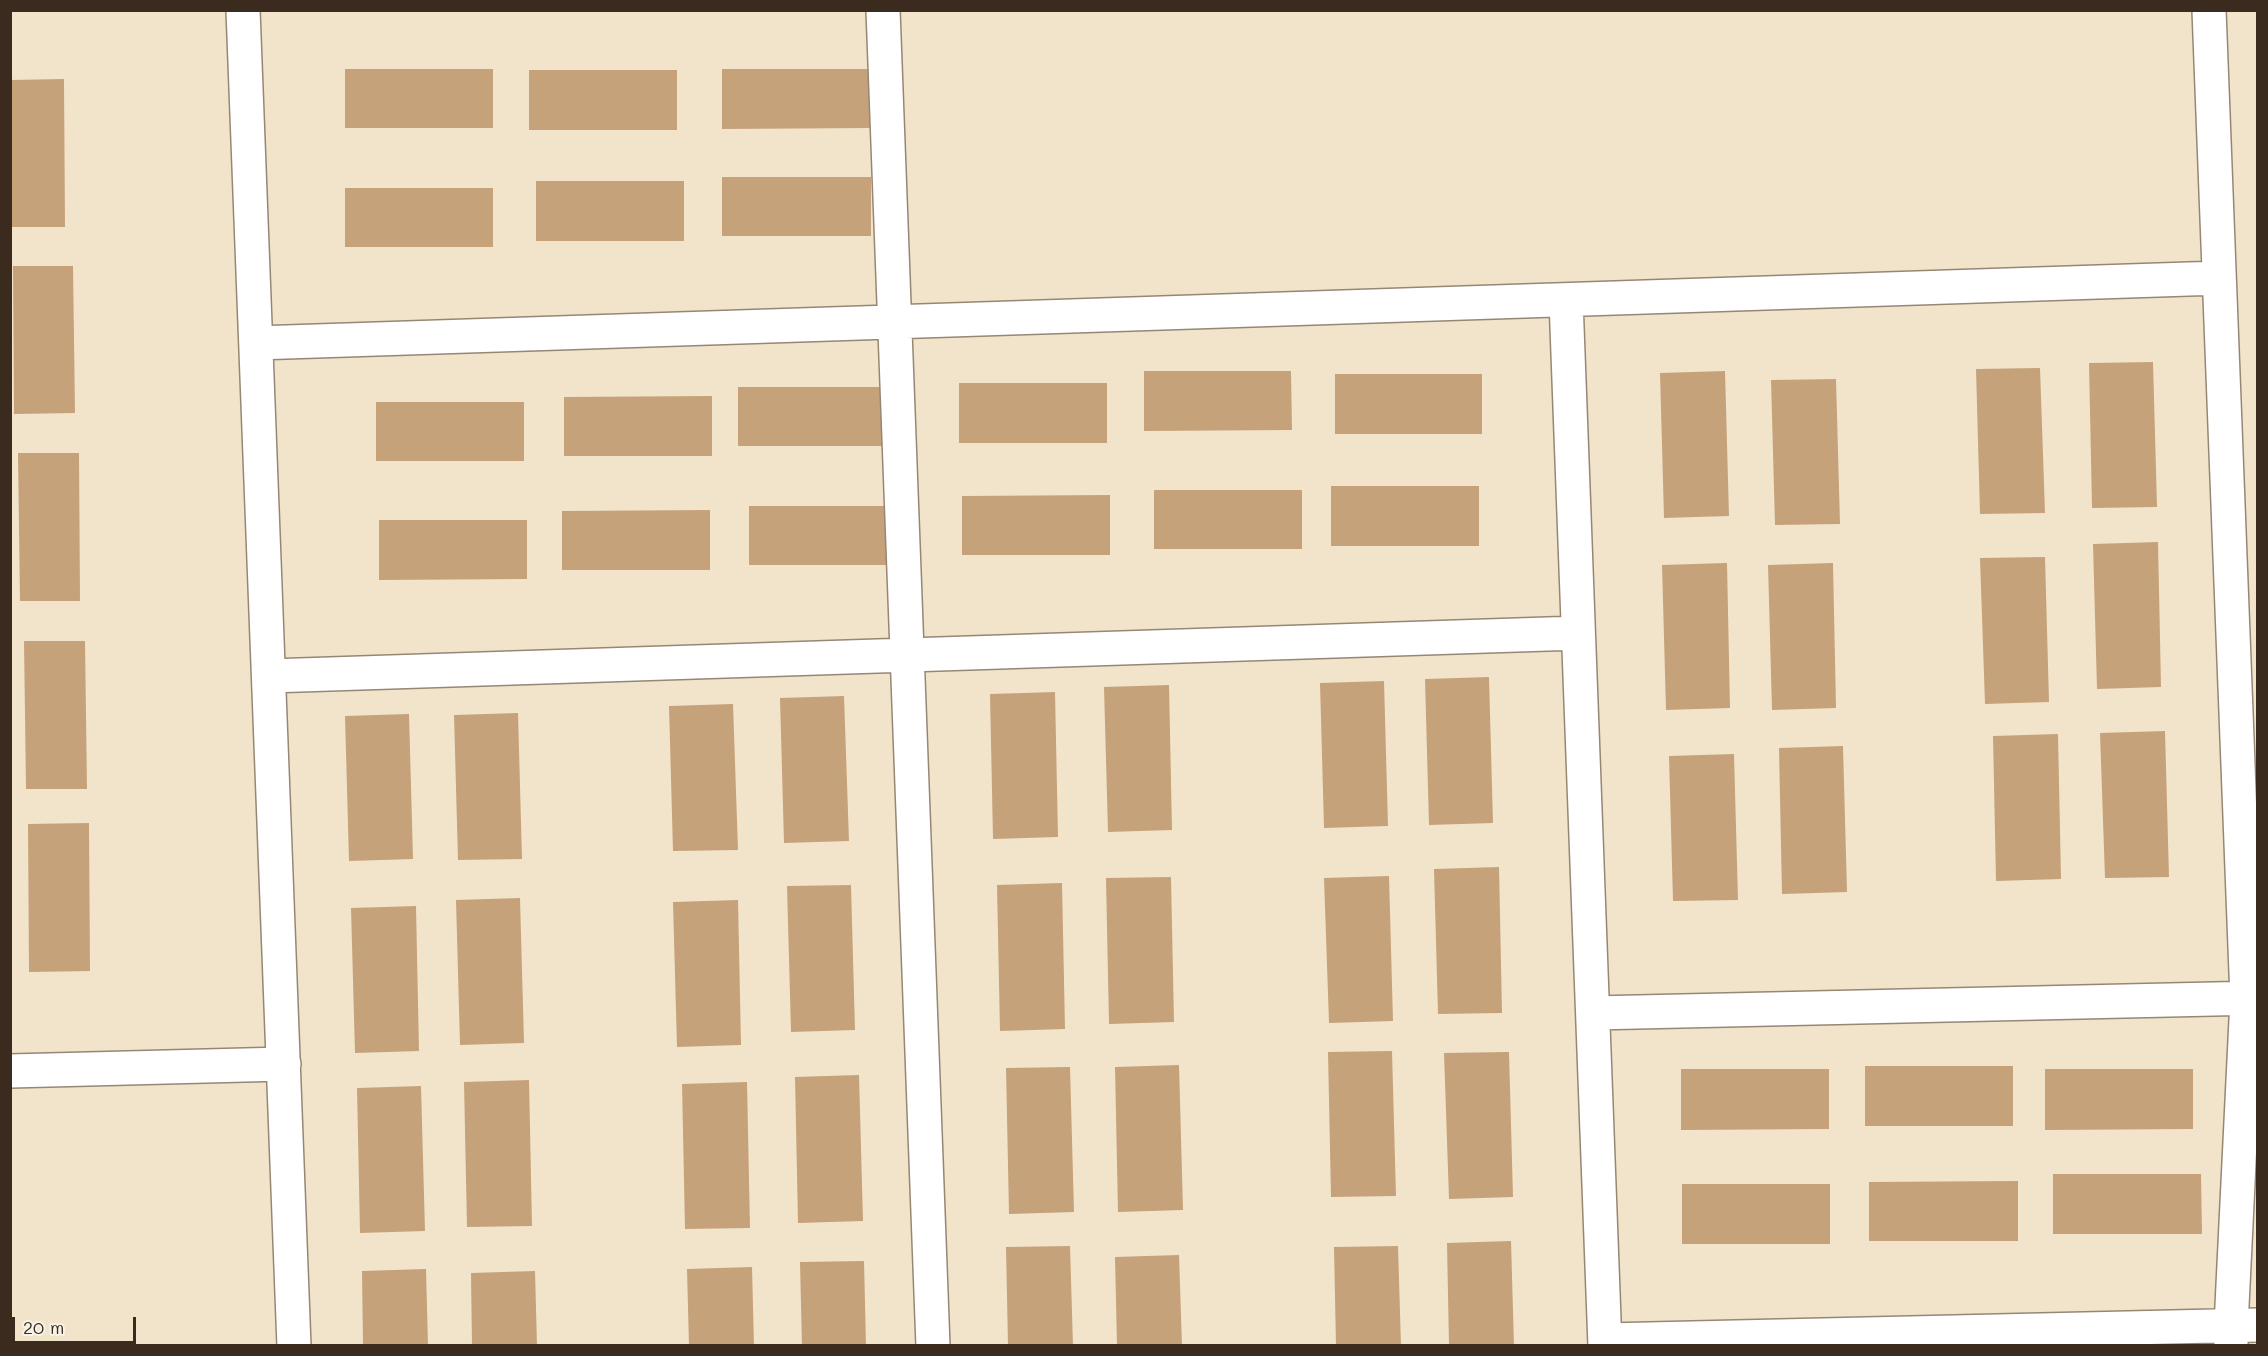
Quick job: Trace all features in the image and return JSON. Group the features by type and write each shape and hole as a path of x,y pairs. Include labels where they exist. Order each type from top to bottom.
{"lane":[{"path":"243,10 294,1346"},
{"path":"883,10 933,1346"},
{"path":"1566,300 1605,1343 2240,1332 2252,998 2209,10"},
{"path":"256,343 2219,278"},
{"path":"269,676 1578,633"},
{"path":"1593,1013 2252,998"},
{"path":"10,1071 284,1064"}],"building":[{"path":"345,69 493,69 493,128 345,128"},
{"path":"722,69 871,69 871,128 722,129"},
{"path":"529,70 677,70 677,130 529,130"},
{"path":"64,79 65,227 10,227 10,80"},
{"path":"722,177 871,177 871,236 722,236"},
{"path":"536,181 684,181 684,241 536,241"},
{"path":"345,188 493,188 493,247 345,247"},
{"path":"13,266 73,266 75,413 14,414"},
{"path":"2153,362 2157,507 2092,508 2089,363"},
{"path":"2040,368 2045,513 1980,514 1976,369"},
{"path":"1144,371 1291,371 1292,430 1144,431"},
{"path":"1725,371 1729,516 1664,518 1660,373"},
{"path":"1335,374 1482,374 1482,434 1335,434"},
{"path":"1836,379 1840,524 1775,525 1771,380"},
{"path":"959,383 1107,383 1107,443 959,443"},
{"path":"738,387 886,387 887,446 738,446"},
{"path":"712,396 712,456 564,456 564,397"},
{"path":"376,402 524,402 524,461 376,461"},
{"path":"18,453 79,453 80,601 20,601"},
{"path":"1331,486 1479,486 1479,546 1331,546"},
{"path":"1154,490 1302,490 1302,549 1154,549"},
{"path":"1110,495 1110,555 962,555 962,496"},
{"path":"749,506 896,506 896,565 749,565"},
{"path":"710,510 710,570 562,570 562,511"},
{"path":"379,520 527,520 527,579 379,580"},
{"path":"2158,542 2161,687 2097,689 2093,544"},
{"path":"2045,557 2049,702 1985,704 1980,558"},
{"path":"1727,563 1730,708 1666,710 1662,565"},
{"path":"1833,563 1836,708 1772,710 1768,565"},
{"path":"24,641 85,641 87,789 26,789"},
{"path":"1489,677 1493,823 1429,825 1425,679"},
{"path":"1384,681 1388,826 1324,828 1320,683"},
{"path":"1169,685 1172,830 1108,832 1104,687"},
{"path":"1055,692 1058,837 993,839 990,694"},
{"path":"844,696 849,841 784,843 780,698"},
{"path":"733,704 738,850 673,851 669,706"},
{"path":"518,713 522,859 458,860 454,715"},
{"path":"409,714 413,859 349,861 345,716"},
{"path":"2165,731 2169,877 2105,878 2100,733"},
{"path":"2058,734 2061,879 1996,881 1993,736"},
{"path":"1843,746 1847,892 1782,894 1779,748"},
{"path":"1734,754 1738,900 1673,901 1669,756"},
{"path":"89,823 90,971 29,972 28,824"},
{"path":"1499,867 1502,1013 1438,1014 1434,869"},
{"path":"1389,876 1393,1021 1329,1023 1324,878"},
{"path":"1171,877 1174,1022 1109,1024 1106,878"},
{"path":"1062,883 1065,1029 1000,1031 997,885"},
{"path":"851,885 855,1030 791,1032 787,886"},
{"path":"520,898 524,1043 460,1045 456,900"},
{"path":"738,900 741,1045 677,1047 673,902"},
{"path":"416,906 419,1051 355,1053 351,908"},
{"path":"1392,1051 1396,1196 1331,1197 1328,1052"},
{"path":"1509,1052 1513,1197 1449,1199 1444,1053"},
{"path":"1179,1065 1183,1210 1118,1212 1115,1067"},
{"path":"1865,1066 2013,1066 2013,1126 1865,1126"},
{"path":"1070,1067 1074,1212 1009,1214 1006,1068"},
{"path":"1681,1069 1829,1069 1829,1129 1681,1130"},
{"path":"2045,1069 2193,1069 2193,1129 2045,1130"},
{"path":"859,1075 863,1221 798,1223 795,1077"},
{"path":"529,1080 532,1226 467,1227 464,1082"},
{"path":"747,1082 750,1228 685,1229 682,1084"},
{"path":"421,1086 425,1231 360,1233 357,1088"},
{"path":"2053,1174 2201,1174 2202,1234 2053,1234"},
{"path":"2018,1181 2018,1241 1869,1241 1869,1182"},
{"path":"1682,1184 1830,1184 1830,1244 1682,1244"},
{"path":"1511,1241 1514,1346 1449,1346 1447,1243"},
{"path":"1070,1246 1073,1346 1008,1346 1006,1247"},
{"path":"1398,1246 1401,1346 1336,1346 1334,1247"},
{"path":"1179,1255 1182,1346 1117,1346 1115,1257"},
{"path":"864,1261 866,1346 802,1346 800,1262"},
{"path":"752,1267 754,1346 689,1346 687,1269"},
{"path":"426,1269 428,1346 363,1346 362,1271"},
{"path":"535,1271 537,1346 472,1346 471,1273"}]}
